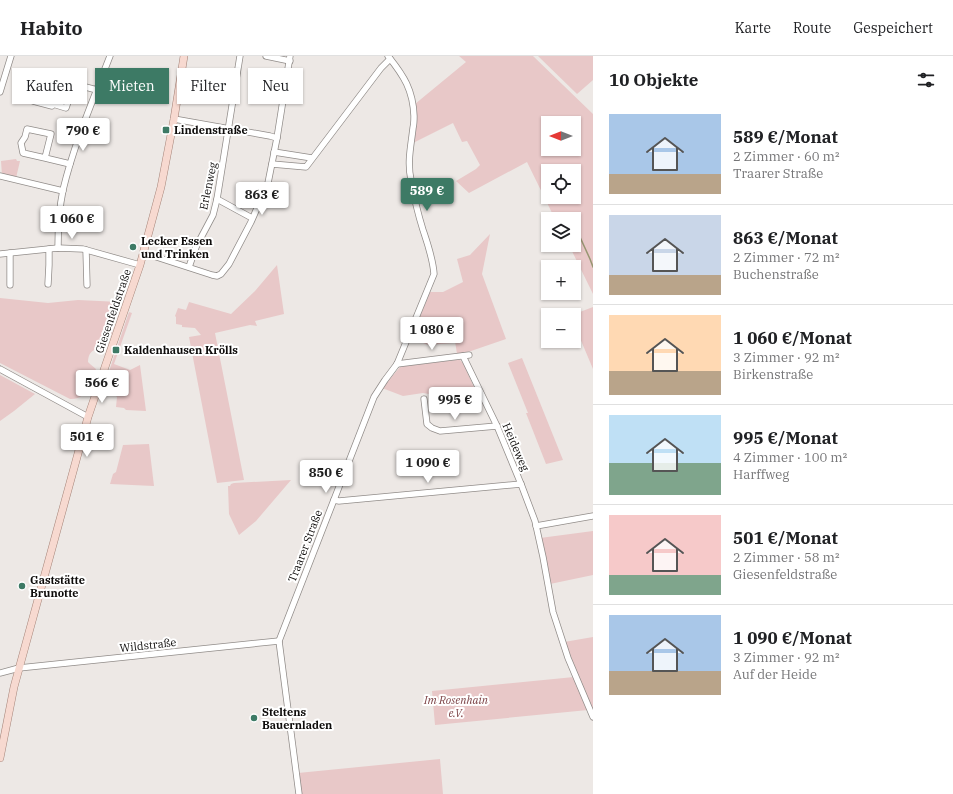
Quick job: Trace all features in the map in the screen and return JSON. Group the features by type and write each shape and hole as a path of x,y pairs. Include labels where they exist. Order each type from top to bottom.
{"main road":[{"name":"Giesenfeldstraße","path":"0,758 14,687 88,417 144,253 161,187 184,56"}],"street":[{"path":"0,92 11,56"},
{"path":"105,68 110,56"},
{"name":"Erlenweg","path":"189,267 196,246 213,215 217,199 240,56"},
{"path":"144,253 217,276 221,274 229,264 268,183 277,138 290,58 266,56"},
{"path":"272,164 306,167 389,57"},
{"name":"Traarer Straße","path":"279,642 374,397 397,364 434,274 434,263 419,214 409,172 409,152 414,126 413,104 410,91 405,81 389,57"},
{"path":"58,248 59,219 63,191 70,164 95,95"},
{"path":"44,104 52,106 53,104 66,108 67,104"},
{"path":"174,118 277,138"},
{"path":"45,158 51,134 27,129 25,137 21,142 23,153 70,164"},
{"path":"274,152 312,158"},
{"path":"0,176 63,191"},
{"path":"217,199 252,218"},
{"path":"0,254 58,248 83,249 140,265"},
{"path":"48,249 48,284"},
{"path":"86,250 87,285"},
{"path":"10,253 10,285"},
{"name":"Heideweg","path":"397,364 466,355 521,484 536,526 553,611 568,658 593,717"},
{"path":"0,369 88,417"},
{"path":"424,399 427,424 440,431 497,426"},
{"path":"334,500 339,501 521,484"},
{"path":"536,526 593,516"},
{"path":"279,642 299,794"},
{"name":"Wildstraße","path":"0,673 20,665 279,642"}],"green space":[{"path":"459,56 533,56 593,114 593,294 581,270 581,260 576,260 572,252 581,252 581,212 552,212 548,204 581,204 581,164 541,164 541,190 527,162 469,193 456,181 480,165 467,141 462,142 453,123 413,143 415,104 466,62"},
{"path":"538,56 593,56 593,80 577,94"},
{"path":"16,159 17,161 20,161 16,178 2,175 1,161"},
{"path":"490,234 482,274 506,339 471,351 457,354 455,341 453,341 453,343 428,345 423,343 423,340 412,336 430,292 443,292 463,282 457,259 470,255"},
{"path":"277,265 284,314 255,321 257,326 250,325 215,333 244,480 217,483 189,337 201,335 195,328 182,327 182,325 176,324 175,316 178,308 186,310 189,302 231,314 255,291"},
{"path":"0,298 48,303 78,300 120,302 109,341 104,346 90,353 88,362 96,369 88,389 81,397 70,399 0,363"},
{"path":"593,307 593,369 581,341 581,312"},
{"path":"129,312 132,313 114,364 130,370 140,365 146,411 126,410 124,408 116,407 117,397 102,392"},
{"path":"522,358 563,460 546,464 508,363"},
{"path":"460,360 463,363 478,396 452,398 423,393 403,396 382,388 401,366"},
{"path":"0,375 35,394 0,421"},
{"path":"149,444 154,486 110,484 113,474 116,472 123,445"},
{"path":"291,480 256,521 239,535 229,514 228,486 234,483"},
{"path":"593,531 593,575 550,584 540,538"},
{"path":"593,637 593,712 564,642"},
{"name":"Im Rosenhain e.V.","path":"574,677 588,710 435,725 432,691"},
{"path":"440,759 443,794 301,794 298,773"}],"waterway":[{"path":"581,239 593,267"}],"place":[{"name":"Lindenstraße","path":"166,130"},
{"name":"Lecker Essen und Trinken","path":"133,247"},
{"name":"Kaldenhausen Krölls","path":"116,350"},
{"name":"Gaststätte Brunotte","path":"22,586"},
{"name":"Steltens Bauernladen","path":"254,718"}]}
